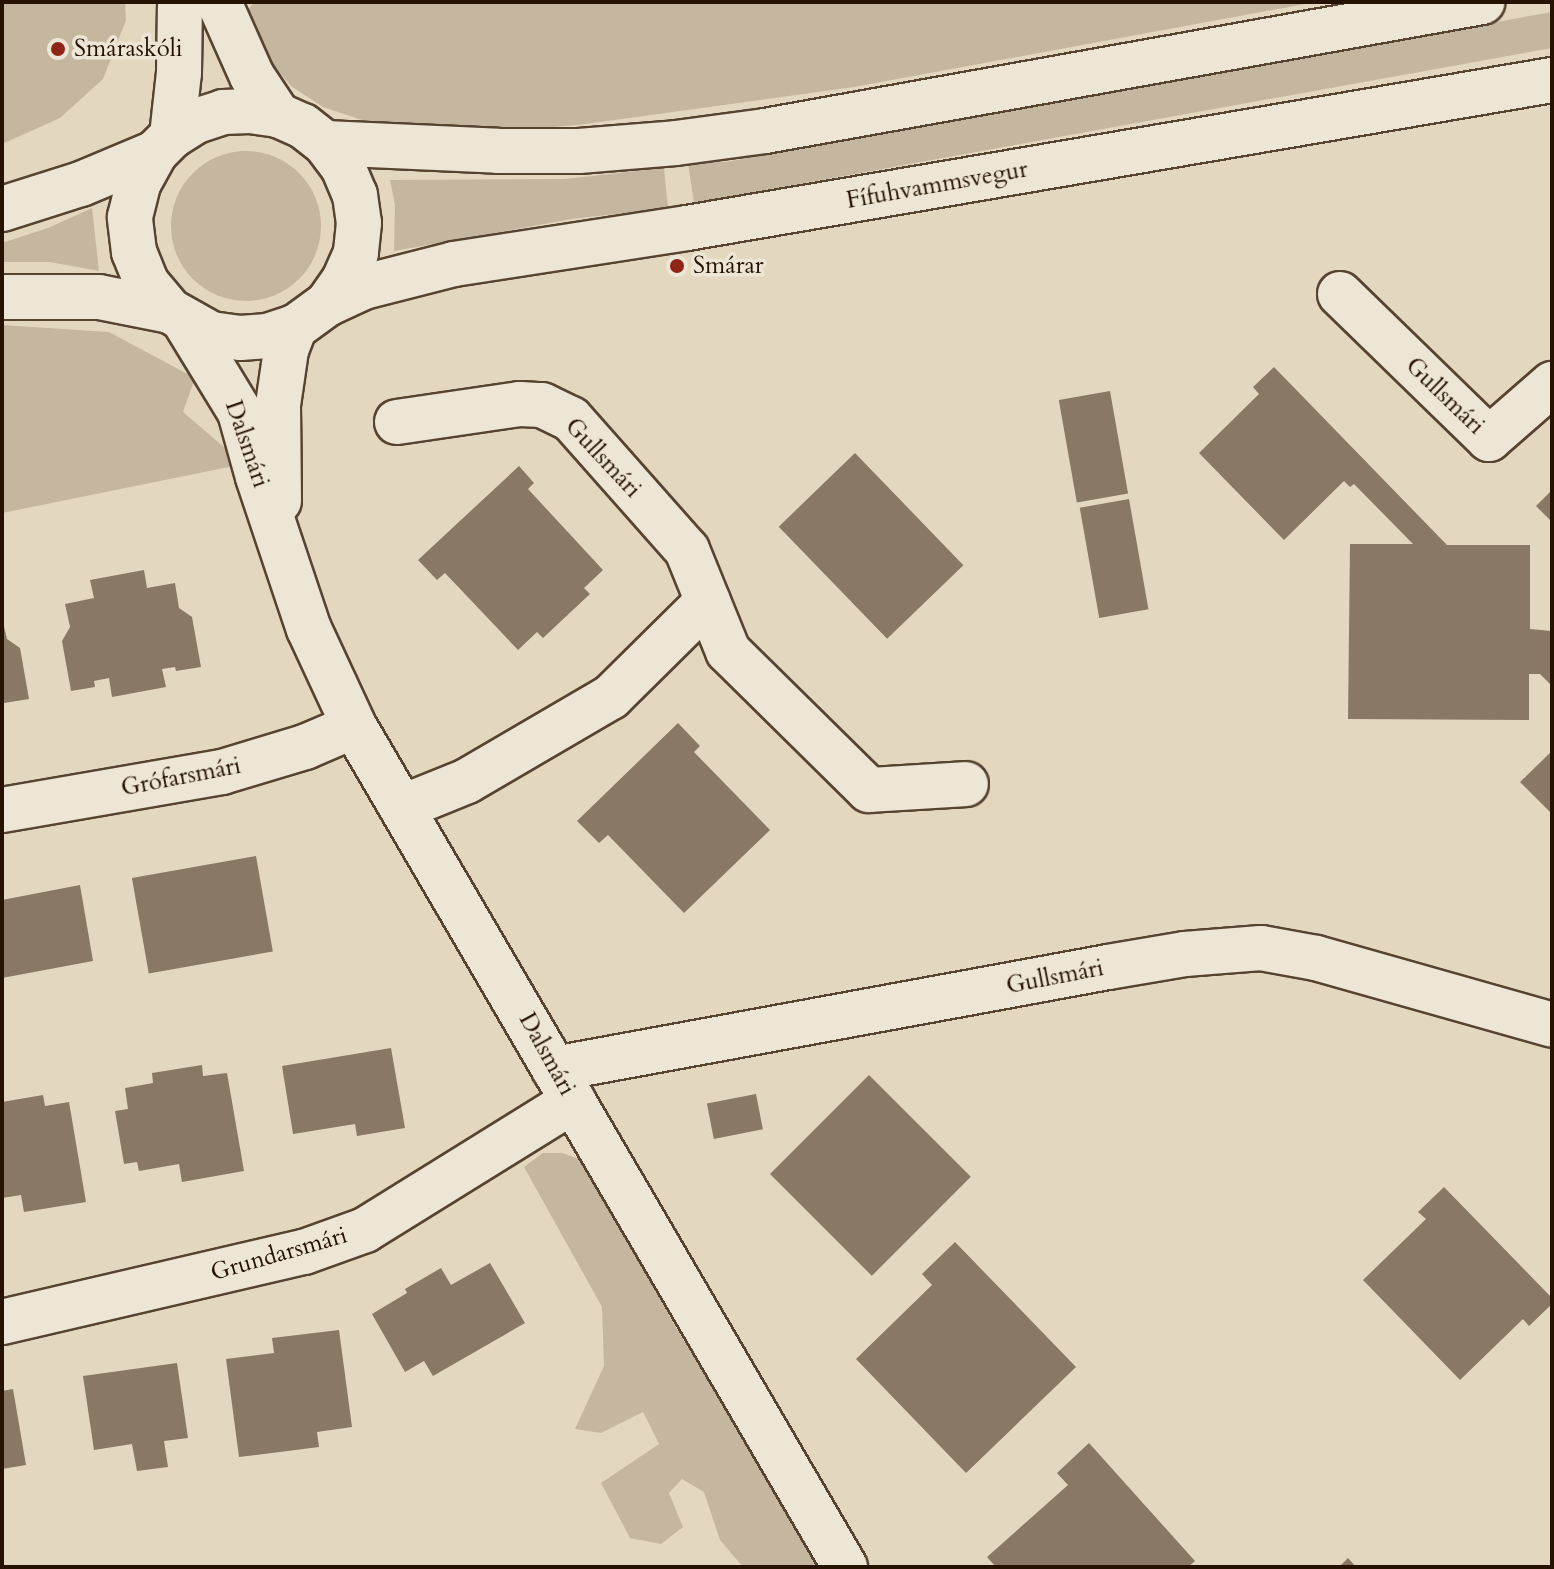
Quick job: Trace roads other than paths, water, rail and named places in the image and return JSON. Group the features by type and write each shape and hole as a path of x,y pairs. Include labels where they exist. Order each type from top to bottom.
{"street":[{"path":"177,316 147,284 132,241 130,217 138,184 164,144 179,73 180,2"},
{"path":"219,2 252,76 278,115"},
{"path":"325,143 579,151 676,143 765,131 1482,2"},
{"name":"Fífuhvammsvegur","path":"311,316 364,287 454,264 719,223 1552,80"},
{"path":"2,209 81,184 164,144 196,121 223,112 250,111 278,115 303,126 325,143 343,167 355,195 359,223 356,253 344,280 311,316 268,336 240,338 211,334 177,316 99,297 2,297"},
{"name":"Gullsmári","path":"1340,294 1489,439 1552,384"},
{"name":"Dalsmári","path":"177,316 240,412 258,477 309,629 354,726 845,1567"},
{"name":"Dalsmári","path":"277,527 281,474 278,405 286,350 311,316"},
{"name":"Gullsmári","path":"397,422 520,404 542,405 571,419 687,550 728,651 869,790 966,784"},
{"path":"403,807 467,781 611,697 708,601"},
{"name":"Grófarsmári","path":"2,810 222,772 305,747 354,726"},
{"name":"Gullsmári","path":"564,1085 1108,967 1247,949 1282,950 1316,958 1552,1025"},
{"name":"Grundarsmári","path":"2,1322 304,1252 365,1230 564,1085"}],"place":[{"name":"Smáraskóli","path":"58,49"},
{"name":"Smárar","path":"677,266"}]}
